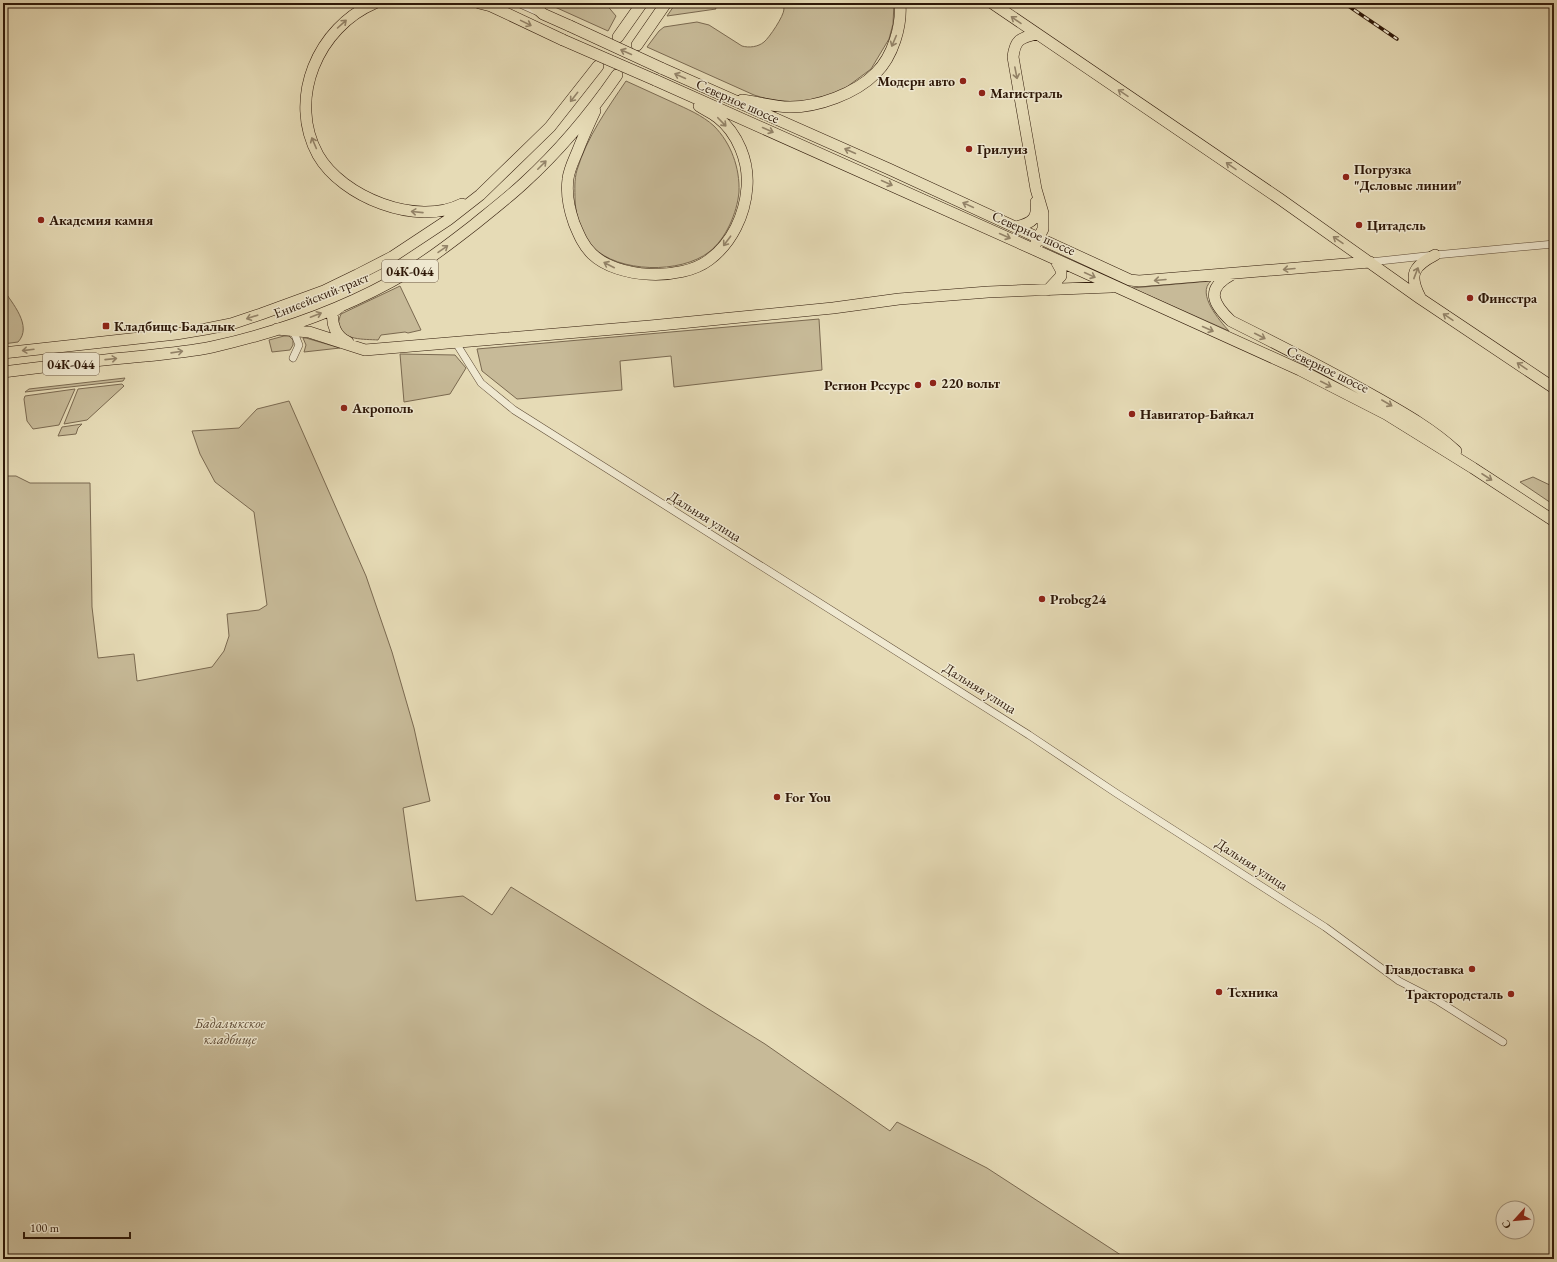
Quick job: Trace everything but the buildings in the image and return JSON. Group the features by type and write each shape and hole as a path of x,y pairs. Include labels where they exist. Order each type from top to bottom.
{"main road":[{"path":"375,3 351,16 335,30 323,47 313,66 307,91 307,114 311,136 318,155 332,173 348,185 367,197 401,210 438,212 452,209 480,195"},
{"name":"Северное шоссе","path":"479,3 488,4 563,40 656,80 1033,249 1306,374 1386,414 1554,521"},
{"path":"531,3 544,14"},
{"path":"618,37 642,3"},
{"path":"637,45 666,3"},
{"path":"728,98 790,107 813,105 833,99 855,89 876,73 889,54 898,31 900,3"},
{"path":"992,3 1280,199 1421,299 1554,388"},
{"name":"Северное шоссе","path":"544,14 661,68 889,169 1130,280 1139,282 1370,262"},
{"path":"1033,249 1043,229 1043,213 1036,189 1029,153 1013,57 1014,46 1018,41 1024,37 1036,34"},
{"name":"Енисейский тракт","path":"3,353 176,334 231,324 324,290 392,257 448,220 480,195 550,127 598,66"},
{"name":"Енисейский тракт","path":"3,372 176,353 212,347 277,329 343,304 408,272 452,242 487,214 524,183 567,139 600,99 617,75"},
{"path":"600,99 572,164 568,178 567,190 569,209 580,238 593,254 610,266 631,272 667,274 688,270 708,261 720,250 733,233 742,214 746,199 747,180 744,157 729,130 718,117 667,85"},
{"path":"1016,227 1031,222 1035,215 1037,210 1036,189"},
{"path":"1421,299 1413,284 1415,271 1424,260 1435,255"},
{"path":"1048,290 1061,276 1055,259"},
{"path":"1233,274 1216,286 1214,293 1215,303 1222,313 1231,321 1324,368 1396,408 1439,436 1473,468"},
{"path":"277,329 315,334 365,350 826,309 907,299 988,292 1114,287"},
{"path":"343,304 333,312 336,332 341,339 365,350"},
{"path":"136,338 138,357"}],"street":[{"name":"Северное шоссе","path":"518,3 544,14"},
{"path":"1370,262 1554,244"},
{"path":"290,330 296,335 298,345 293,358"},
{"name":"Дальняя улица","path":"456,343 481,383 514,410 1029,735 1116,793 1325,927 1399,981 1438,1001 1503,1042"}],"green space":[{"path":"546,3 605,3 616,16 608,31"},
{"path":"676,3 711,3 716,9 667,16"},
{"path":"782,3 894,3 893,24 889,39 871,69 840,92 802,103 777,102 754,95 647,47 659,31 664,27 697,22 709,25 742,46 756,46 762,44 773,32 784,9"},
{"path":"626,81 689,110 714,126 730,148 736,165 739,192 736,208 730,225 721,240 709,252 697,259 683,264 650,268 618,262 604,256 593,247 585,237 580,225 575,200 575,181 577,170 592,135"},
{"path":"1211,281 1207,286 1206,293 1208,300 1215,314 1229,331 1132,288"},
{"path":"400,286 421,330 408,333 405,332 381,335 378,340 354,338 344,334 339,324 341,314"},
{"path":"3,289 16,308 22,322 22,336 18,342 3,344"},
{"path":"819,319 822,370 674,387 671,356 620,361 622,390 517,399 482,371 477,349"},
{"path":"289,336 293,340 293,345 290,350 272,352 269,340"},
{"path":"303,338 340,348 304,352 306,345"},
{"path":"400,354 455,355 466,368 450,394 404,402"},
{"path":"125,378 123,381 25,392 29,389"},
{"path":"122,384 124,386 87,420 64,424 78,389"},
{"path":"75,389 59,425 33,429 27,421 24,399 25,396"},
{"name":"Бадалыкское кладбище","path":"289,401 366,576 392,652 414,728 430,801 403,808 416,901 463,896 492,915 511,887 765,1044 890,1131 897,1122 987,1168 1127,1259 3,1259 3,476 16,476 30,483 90,483 92,607 98,658 134,654 137,681 212,667 224,651 229,636 227,614 259,610 267,605 254,512 215,482 200,454 192,431 239,428 257,409"},
{"path":"82,424 78,428 76,434 58,436 62,427"},
{"path":"1533,477 1554,487 1554,505 1520,482"}],"railway":[{"path":"1344,3 1397,39"}],"place":[{"name":"Модерн авто","path":"963,81"},
{"name":"Магистраль","path":"982,93"},
{"name":"Грилуиз","path":"969,149"},
{"name":"Погрузка \"Деловые линии\"","path":"1346,177"},
{"name":"Академия камня","path":"41,220"},
{"name":"Цитадель","path":"1359,225"},
{"name":"Финестра","path":"1470,298"},
{"name":"Кладбище Бадалык","path":"106,326"},
{"name":"220 вольт","path":"933,383"},
{"name":"Регион Ресурс","path":"918,385"},
{"name":"Акрополь","path":"344,408"},
{"name":"Навигатор-Байкал","path":"1132,414"},
{"name":"Probeg24","path":"1042,599"},
{"name":"For You","path":"777,797"},
{"name":"Главдоставка","path":"1472,969"},
{"name":"Техника","path":"1219,992"},
{"name":"Трактородеталь","path":"1511,994"}]}
